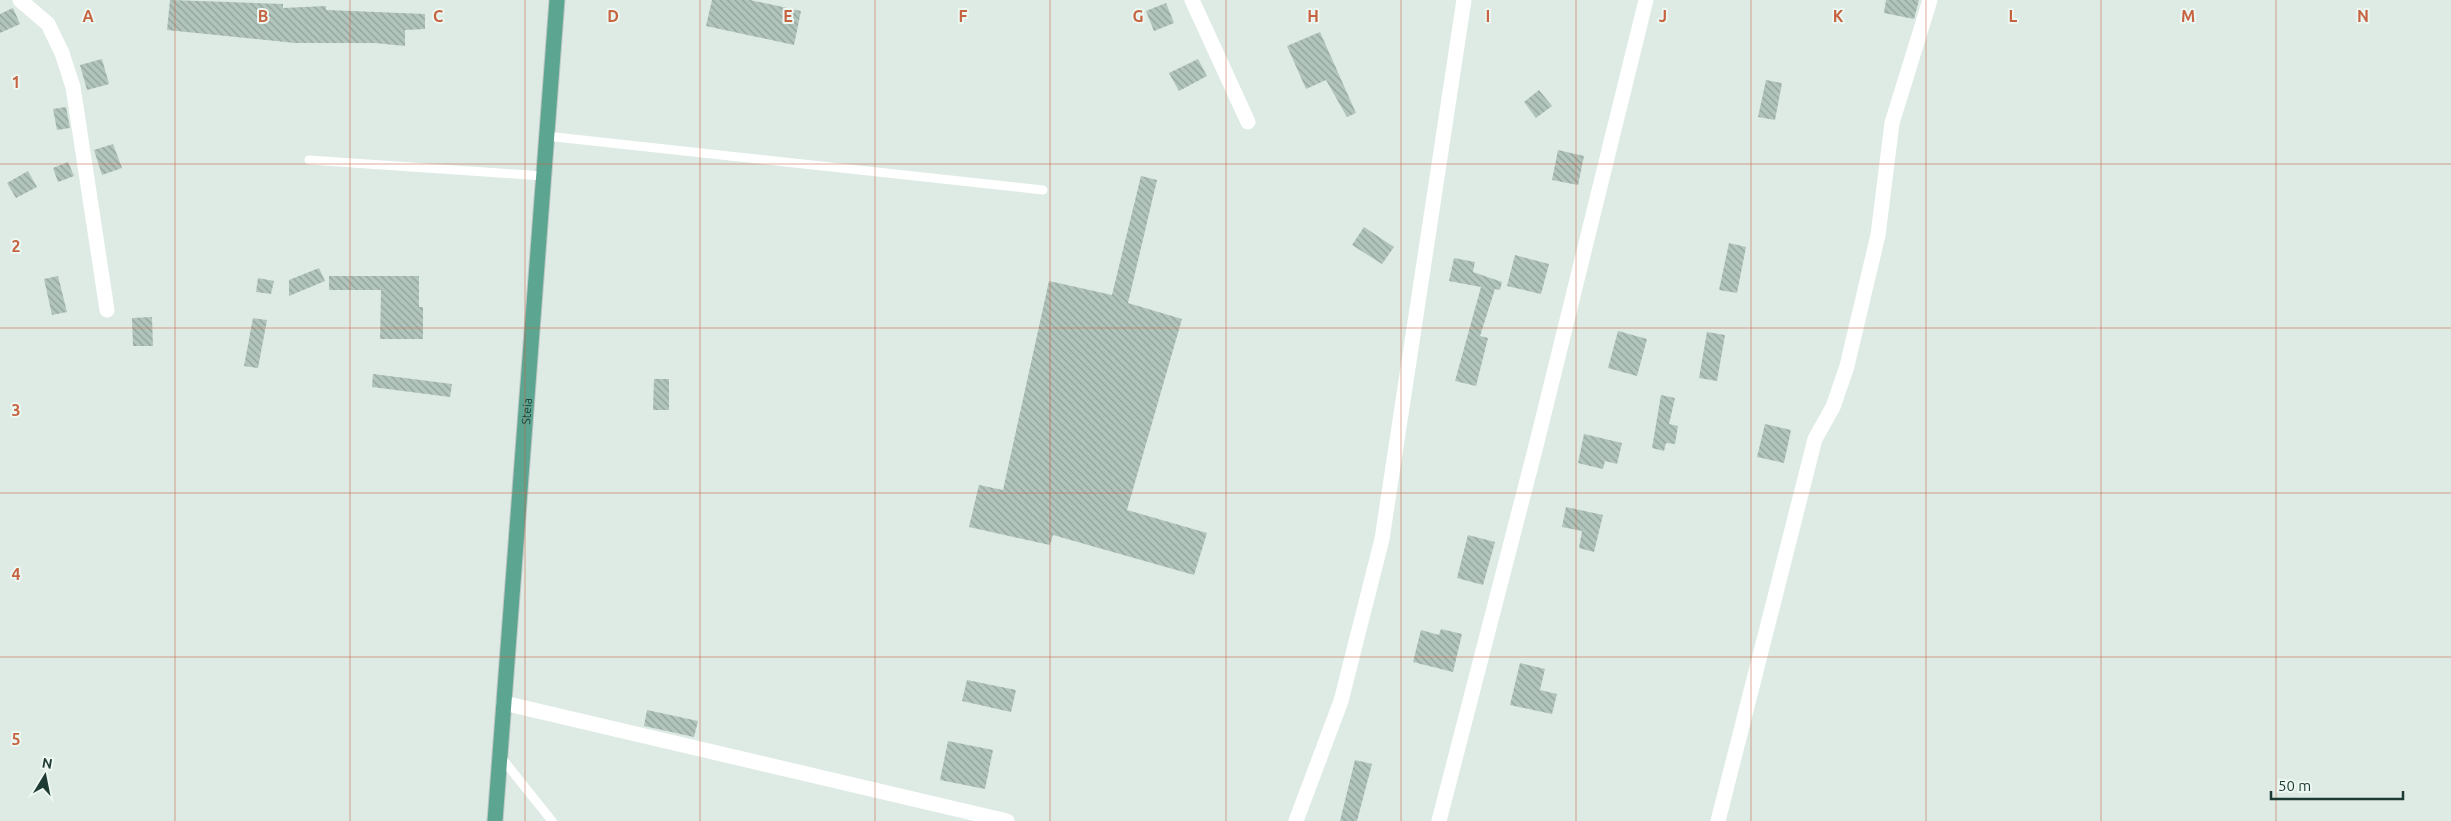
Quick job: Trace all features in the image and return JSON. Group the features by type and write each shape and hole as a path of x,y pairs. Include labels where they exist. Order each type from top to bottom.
{"main road":[{"name":"Steia","path":"495,821 557,0"}],"street":[{"path":"1192,0 1248,122"},
{"path":"1296,821 1341,701 1382,539 1464,0"},
{"path":"1440,821 1538,442 1646,0"},
{"path":"1718,821 1815,438 1833,407 1847,366 1878,235 1892,123 1930,0"},
{"path":"22,1 48,24 62,53 73,87 107,310"},
{"path":"504,703 1007,821"}],"lane":[{"path":"546,136 1043,190"},
{"path":"309,160 543,176"},
{"path":"500,756 552,821"}],"building":[{"path":"170,0 283,4 283,8 326,6 326,10 425,14 425,29 405,30 405,46 375,43 295,43 167,30"},
{"path":"712,0 750,0 801,11 794,45 706,26"},
{"path":"1886,0 1919,0 1914,19 1884,13"},
{"path":"1166,3 1174,23 1154,31 1146,11"},
{"path":"13,8 20,24 0,33 0,14"},
{"path":"1320,32 1356,113 1347,117 1326,80 1306,89 1287,46"},
{"path":"102,59 109,84 87,90 80,65"},
{"path":"1198,59 1207,76 1179,91 1169,73"},
{"path":"1766,80 1782,83 1775,120 1758,117"},
{"path":"1539,90 1552,106 1536,118 1524,102"},
{"path":"66,107 70,128 57,130 53,109"},
{"path":"113,144 122,168 102,175 94,150"},
{"path":"1558,150 1584,156 1578,185 1552,180"},
{"path":"68,162 74,176 58,182 53,168"},
{"path":"28,171 37,187 16,198 7,183"},
{"path":"1141,176 1157,180 1128,303 1182,319 1127,510 1207,533 1194,575 1053,535 1050,545 969,527 979,485 1003,490 1049,281 1112,295"},
{"path":"1364,227 1394,247 1382,264 1352,245"},
{"path":"1729,243 1746,247 1737,293 1719,290"},
{"path":"1515,255 1549,264 1541,294 1507,286"},
{"path":"1454,258 1475,262 1473,272 1502,282 1500,290 1495,289 1480,336 1488,338 1476,386 1455,381 1481,287 1449,281"},
{"path":"319,268 325,281 289,296 289,280"},
{"path":"58,276 67,312 52,315 44,279"},
{"path":"329,276 419,276 419,307 423,307 423,339 380,339 381,290 329,290"},
{"path":"258,278 274,281 271,294 256,292"},
{"path":"152,317 153,346 133,346 132,318"},
{"path":"253,318 267,320 258,368 244,366"},
{"path":"1618,331 1647,339 1637,376 1608,368"},
{"path":"1707,332 1725,335 1717,381 1699,378"},
{"path":"373,374 452,384 450,397 372,387"},
{"path":"654,379 669,379 669,410 653,410"},
{"path":"1661,395 1675,398 1669,424 1678,426 1675,444 1666,443 1664,451 1652,448"},
{"path":"1765,424 1791,430 1784,463 1757,457"},
{"path":"1584,434 1622,443 1617,464 1605,461 1603,469 1578,463"},
{"path":"1566,507 1603,515 1594,552 1579,548 1582,531 1562,527"},
{"path":"1468,535 1495,542 1483,585 1457,578"},
{"path":"1441,629 1462,634 1453,672 1413,662 1421,630 1439,635"},
{"path":"1520,663 1545,669 1540,690 1557,694 1552,714 1510,705"},
{"path":"967,680 1016,690 1011,712 962,701"},
{"path":"647,710 698,721 694,737 644,726"},
{"path":"948,741 993,750 985,789 940,780"},
{"path":"1355,760 1372,764 1357,821 1340,821"}]}
